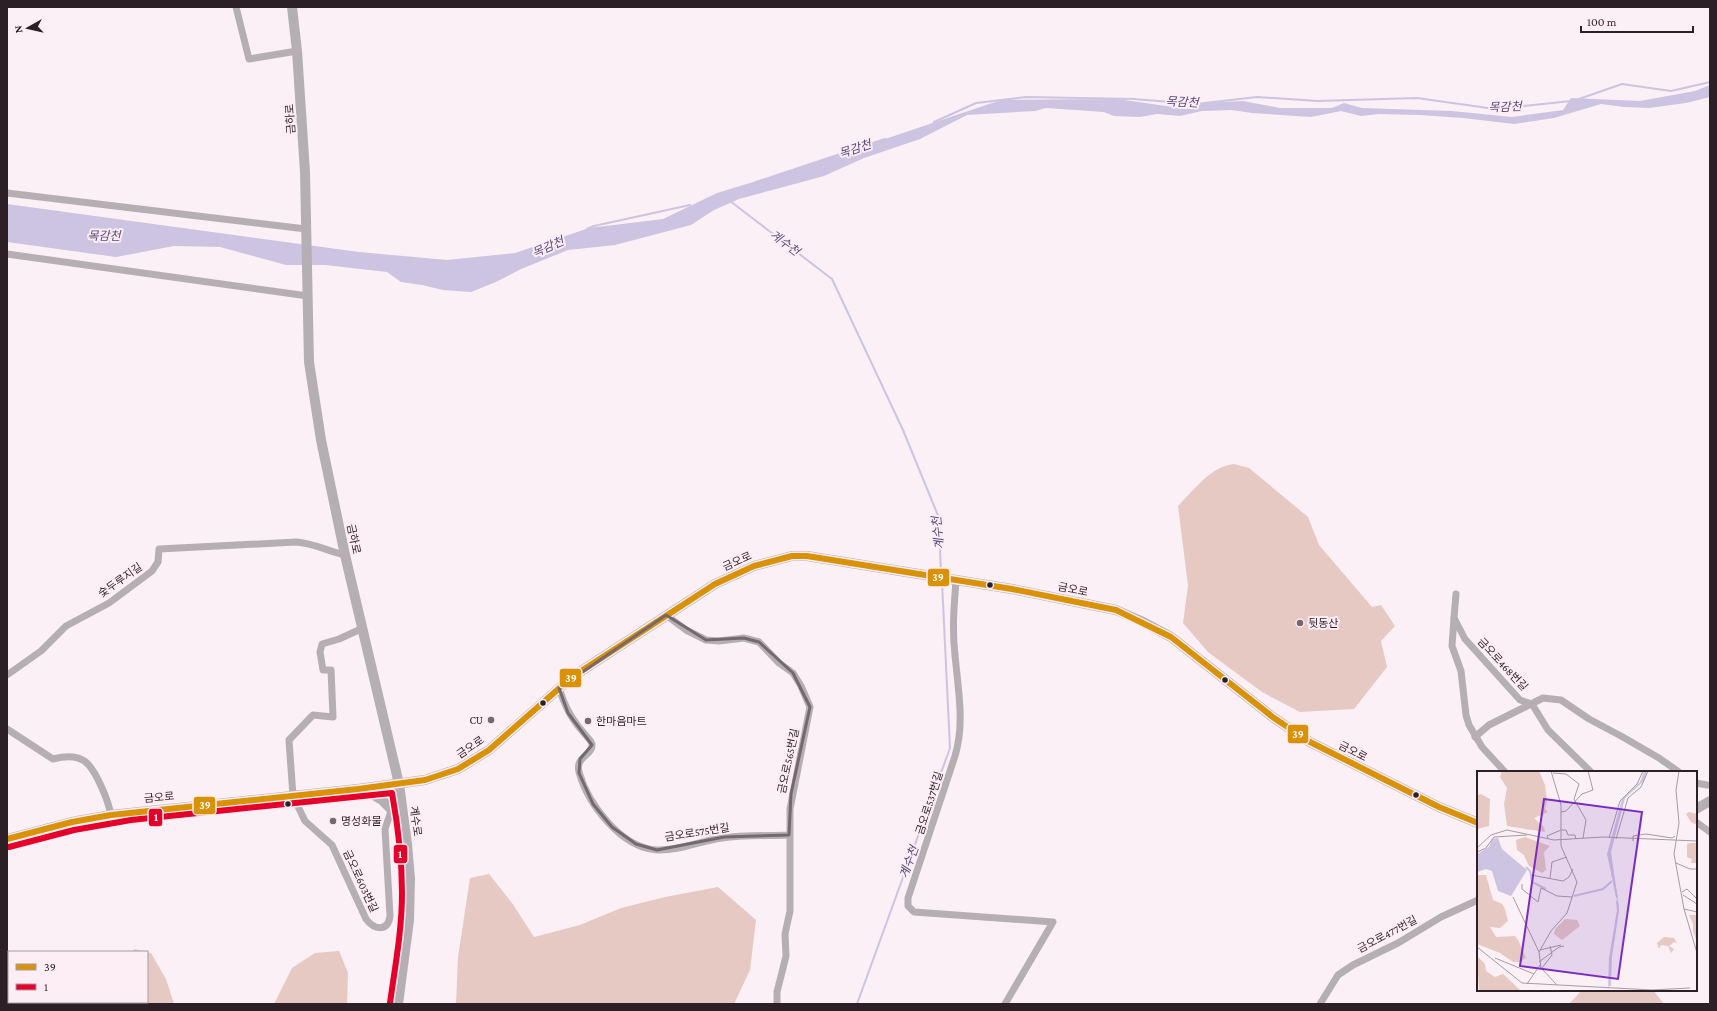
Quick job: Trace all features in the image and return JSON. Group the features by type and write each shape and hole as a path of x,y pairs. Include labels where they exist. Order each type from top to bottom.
{"main road":[{"name":"금하로","path":"292,7 297,51 306,172 309,362 321,440 345,555 364,628 399,784"},
{"name":"금오로","path":"7,840 72,822 111,815 363,789 399,784 443,775 474,761 489,750 559,688 666,616 736,574 754,566 792,556 823,558 953,581 1012,589 1101,606 1141,620 1185,647 1274,718 1310,742 1439,807 1477,823"},
{"name":"계수로","path":"398,1004 407,938 410,900 409,862 399,784"},
{"path":"363,789 392,808 404,822"},
{"path":"1697,808 1710,801"}],"street":[{"path":"236,7 249,58 297,51"},
{"path":"7,193 306,229"},
{"path":"7,254 308,296"},
{"name":"숯두루지길","path":"7,674 41,651 66,626 108,603 152,571 158,562 159,549 296,542 313,544 324,550 345,555"},
{"name":"금오로537번길","path":"953,581 953,623 960,695 960,738 956,756 908,898 908,906 914,912 1053,922 1005,1004"},
{"path":"1456,594 1452,646 1461,671 1466,714 1476,737 1492,760 1504,771"},
{"name":"금오로565번길","path":"666,616 686,630 706,640 719,641 744,638 759,642 779,663 793,674 802,686 810,706 799,768 791,794 789,835 790,911 785,934 785,964 777,992 777,1004"},
{"name":"금오로468번길","path":"1454,618 1465,639 1474,650 1520,700 1532,704 1548,730 1561,745 1590,771"},
{"path":"293,796 289,740 313,715 333,717 331,670 323,670 320,652 322,644 339,639 364,628"},
{"name":"금오로575번길","path":"559,688 573,721 590,740 592,745 591,751 580,759 578,765 579,772 593,804 612,827 626,838 646,848 657,850 684,847 724,838 789,835"},
{"path":"1476,737 1489,725 1543,698 1561,700 1589,720 1647,751 1677,771"},
{"path":"7,729 53,759 72,756 90,765 95,772 108,802 111,815"},
{"path":"1697,783 1707,785"},
{"name":"금오로603번길","path":"293,796 305,821 332,845 366,919 371,925 379,928 386,927 390,922 385,828 392,808"},
{"path":"1697,823 1710,832"},
{"name":"금오로477번길","path":"1320,1004 1338,975 1345,970 1398,943 1442,917 1477,900"}],"highlighted area":[{"path":"666,615 706,640 744,638 759,642 793,673 810,707 791,794 789,835 724,837 657,850 636,844 612,827 593,804 579,773 580,759 592,745 568,713 559,688"}],"shaded area":[{"path":"1234,464 1249,468 1308,517 1319,545 1372,607 1381,605 1395,626 1381,641 1387,667 1354,709 1300,712 1262,692 1208,652 1183,623 1188,586 1178,506 1210,474 1218,469"},
{"path":"489,874 512,903 534,937 580,925 621,908 665,897 718,887 756,920 750,970 734,1004 456,1004 458,957 470,878"},
{"path":"135,949 143,951 132,951"},
{"path":"339,951 348,973 347,1004 274,1004 292,968 315,953"},
{"path":"148,952 151,953 166,979 174,1004 7,1004 7,975 8,1003 148,1003"},
{"path":"1581,991 1654,991 1664,1004 1569,1004"}],"water":[{"name":"목감천","path":"1710,85 1710,97 1686,103 1649,108 1601,104 1554,118 1514,124 1420,115 1379,114 1361,116 1341,111 1311,117 1231,110 1202,111 1180,116 1157,114 1140,117 1114,116 1104,112 1046,108 1035,111 967,115 920,139 864,158 824,176 739,199 714,210 691,225 615,245 568,250 521,269 496,282 471,292 443,290 401,282 387,272 325,265 286,265 220,247 174,246 116,257 7,242 7,204 359,252 447,260 515,253 589,228 663,219 717,193 790,171 1001,100 1117,99 1187,109 1204,103 1243,101 1280,108 1332,108 1344,103 1362,108 1452,111 1512,117 1563,110 1571,98 1640,101 1695,91"}],"waterway":[{"name":"목감천","path":"1579,99 1622,84 1671,91 1710,82"},
{"name":"목감천","path":"934,122 976,103 1026,97 1133,99 1196,104 1257,97 1317,101 1417,98 1495,109 1571,101"},
{"name":"목감천","path":"756,182 885,139"},
{"name":"계수천","path":"730,201 832,279 903,430 939,518 941,575"},
{"name":"목감천","path":"587,229 594,226 690,205"},
{"name":"계수천","path":"857,1004 950,748 942,582"}],"transit line":[{"name":"39","path":"7,839 72,822 111,815 358,789 425,780 458,769 489,750 572,677 715,584 754,566 792,556 807,556 1012,589 1116,610 1171,637 1274,718 1310,742 1439,807 1477,823"},
{"name":"1","path":"9,847 74,830 131,820 392,793 399,843 402,907 400,935 390,1003"}],"place":[{"name":"뒷동산","path":"1300,623"},
{"name":"CU","path":"491,720"},
{"name":"한마음마트","path":"588,721"},
{"name":"명성화물","path":"333,821"}]}
